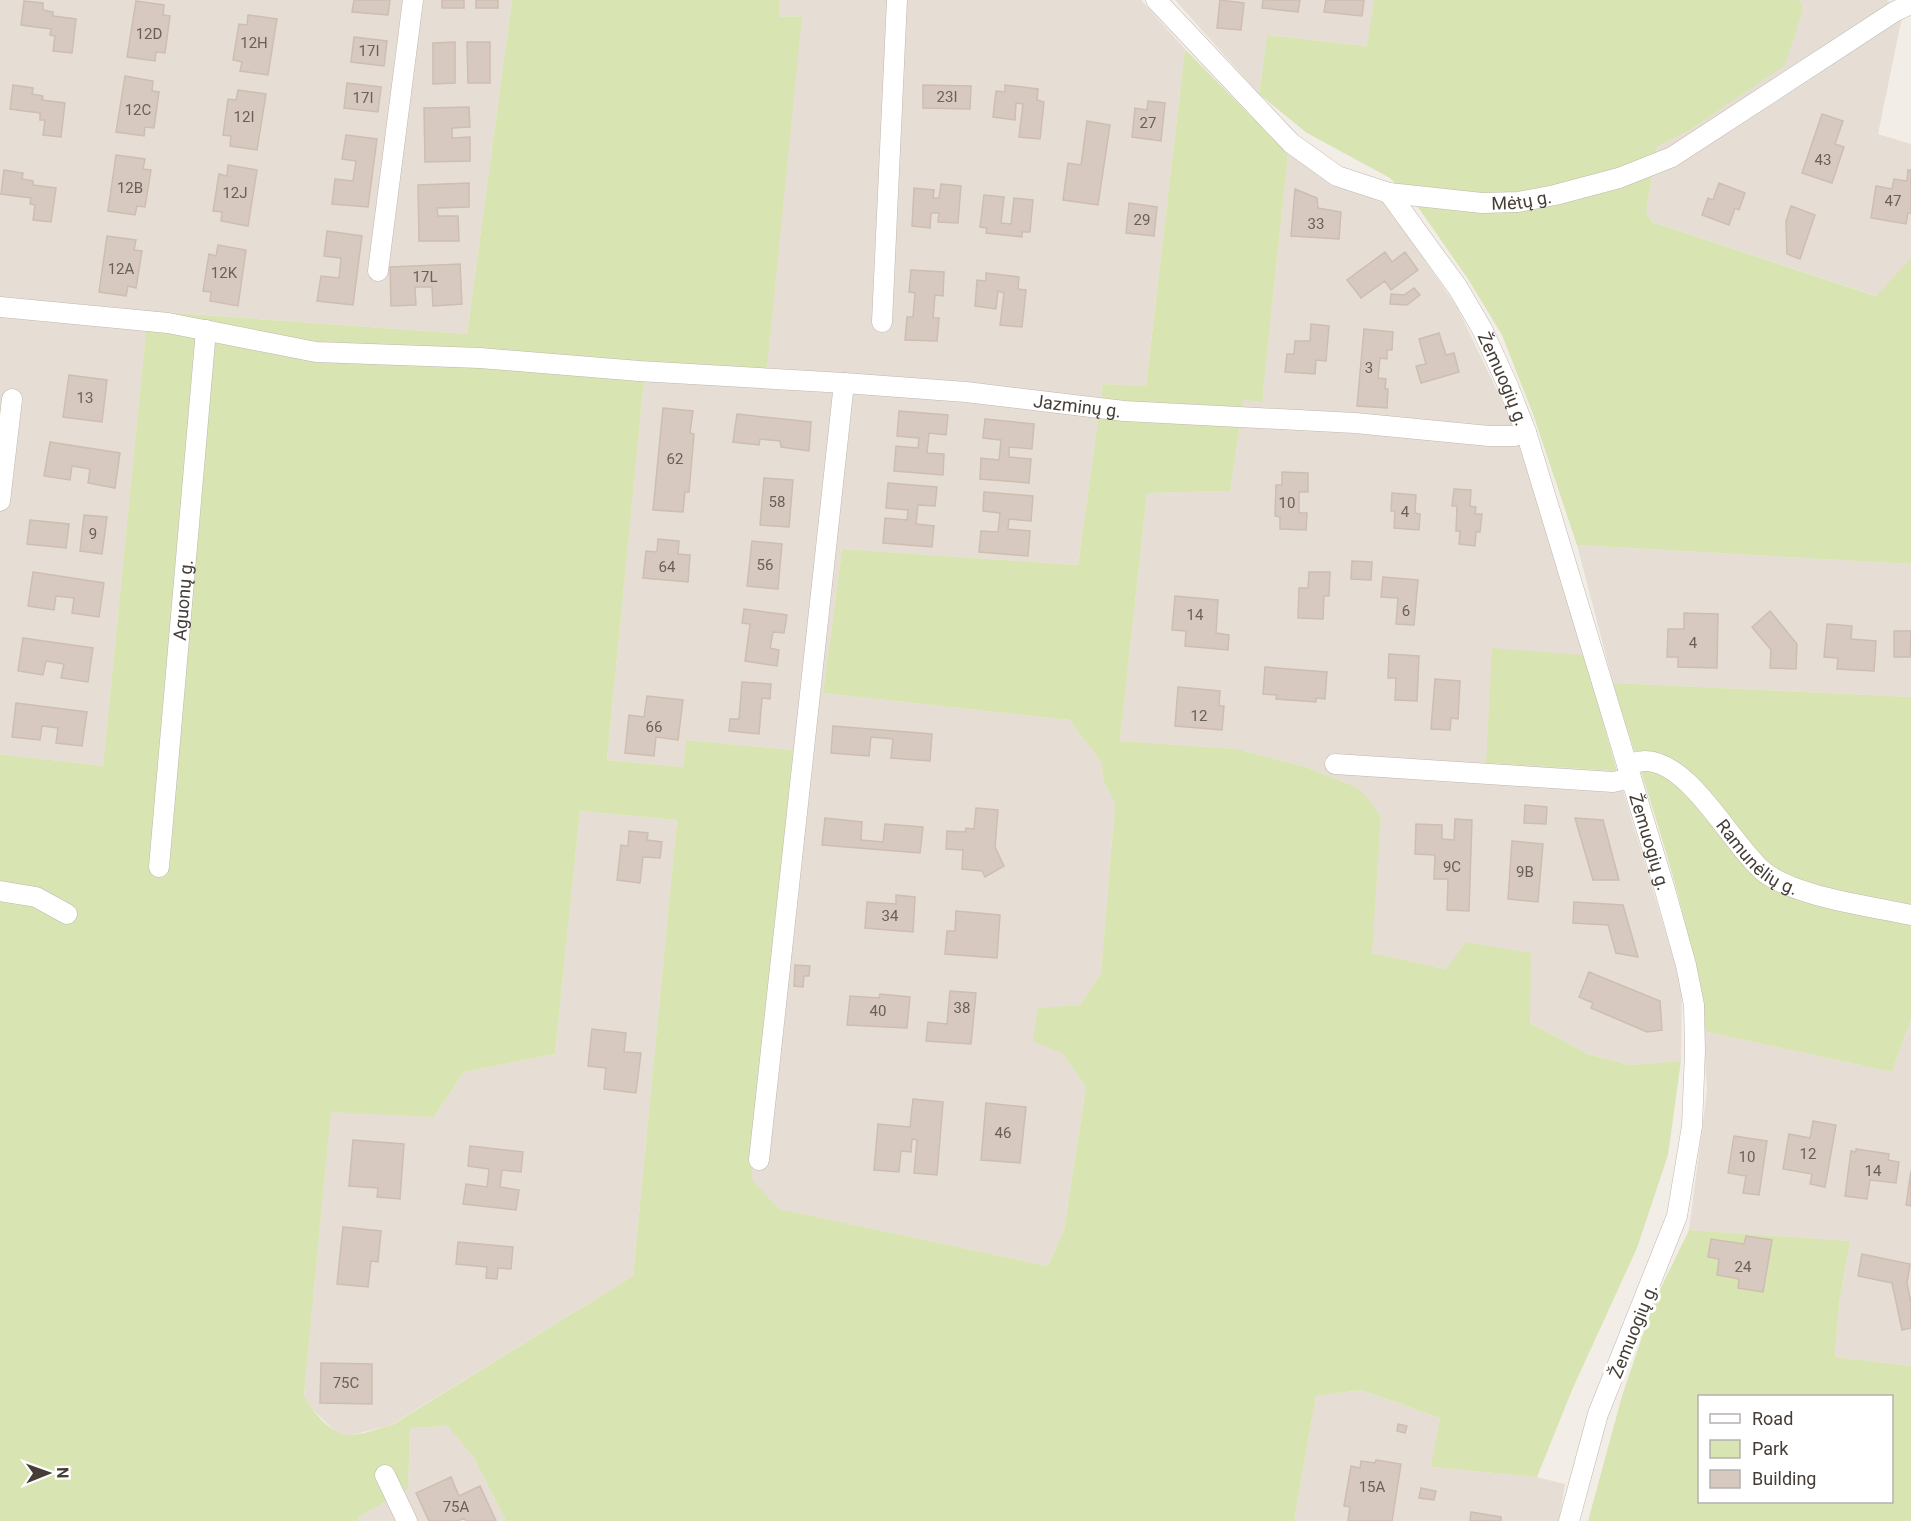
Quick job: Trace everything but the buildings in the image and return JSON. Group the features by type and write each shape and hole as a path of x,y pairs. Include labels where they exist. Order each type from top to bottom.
{"street":[{"path":"378,271 413,0"},
{"path":"882,322 897,0"},
{"name":"Mėtų g.","path":"1156,0 1291,143 1337,176 1389,194 1443,201 1518,202 1618,178 1672,157 1894,12 1911,4"},
{"name":"Žemuogių g.","path":"1389,194 1442,262 1463,296 1495,358 1526,432 1686,965 1694,1005 1692,1126 1677,1216 1598,1414 1569,1521"},
{"name":"Jazminų g.","path":"0,307 168,323 316,352 480,358 628,370 844,383 966,392 1124,411 1355,423 1489,436 1514,436 1526,432"},
{"name":"Aguonų g.","path":"159,867 206,330"},
{"path":"759,1160 844,383"},
{"path":"0,501 12,399"},
{"name":"Ramunėlių g.","path":"1335,764 1613,782 1646,761 1664,766 1682,777 1764,872 1792,888 1911,915"},
{"path":"0,891 36,897 67,914"},
{"path":"385,1474 407,1521"}],"shaded area":[{"path":"0,0 512,0 467,334 148,311 103,766 0,754"},
{"path":"779,0 1141,0 1185,49 1146,386 1103,384 1078,565 842,549 823,693 1069,720 1101,762 1104,782 1115,802 1101,973 1080,1005 1038,1009 1062,1053 1086,1087 1064,1230 1048,1266 778,1209 750,1179 793,750 686,740 683,767 607,760 644,379 765,389 801,16 779,17"},
{"path":"1175,0 1374,0 1368,46 1267,35 1259,94"},
{"path":"1800,0 1887,0 1902,17 1878,134 1911,144 1911,258 1877,296 1652,222 1646,212 1657,147 1690,130 1735,99 1803,9"},
{"path":"1288,154 1331,183 1385,203 1457,307 1506,409 1531,476 1584,655 1486,763 1617,771 1682,986 1681,1061 1629,1065 1588,1054 1530,1023 1446,969 1371,953 1381,817 1354,786 1306,767 1237,749 1120,741 1147,493 1230,491 1244,400 1262,401"},
{"path":"1577,545 1911,564 1911,697 1613,683"},
{"path":"580,811 677,820 633,1276 391,1425 348,1436 337,1433 309,1406 304,1395 331,1111 434,1117 464,1072 555,1054"},
{"path":"1911,1019 1911,1366 1835,1357 1839,1304 1850,1241 1689,1230 1707,1090 1703,1031 1892,1072"},
{"path":"1361,1390 1440,1418 1432,1467 1537,1477 1565,1484 1559,1521 1294,1521 1316,1396"},
{"path":"449,1426 474,1458 506,1521 357,1521 359,1517 408,1489 410,1428"}],"green space":[{"path":"512,0 779,0 779,17 802,16 765,389 644,380 607,760 683,767 686,740 793,750 751,1179 779,1209 1048,1266 1064,1230 1086,1087 1062,1053 1033,1041 1038,1008 1080,1005 1101,973 1115,803 1104,782 1101,762 1069,720 823,693 842,549 1078,565 1103,384 1146,386 1185,49 1288,154 1262,402 1244,400 1230,491 1147,493 1120,741 1237,749 1306,767 1354,786 1367,797 1381,817 1372,953 1446,969 1466,942 1531,953 1530,1023 1588,1054 1629,1065 1681,1061 1668,1155 1637,1248 1572,1390 1537,1477 1431,1467 1440,1418 1361,1390 1316,1396 1294,1521 506,1521 474,1458 448,1426 410,1428 408,1489 359,1517 357,1521 0,1521 0,754 103,766 148,311 467,334","holes":["580,811 677,820 633,1276 392,1425 354,1435 336,1431 316,1414 304,1395 331,1112 434,1117 464,1072 555,1054"]},
{"path":"1374,0 1800,0 1803,9 1785,65 1690,130 1657,147 1646,212 1652,222 1876,296 1911,258 1911,564 1577,545 1533,414 1502,335 1468,279 1420,210 1390,178 1307,133 1259,94 1267,35 1367,46"},
{"path":"1492,648 1584,655 1617,771 1486,763"},
{"path":"1613,683 1911,697 1911,1019 1892,1072 1703,1031 1690,944 1679,900 1654,811"},
{"path":"1689,1230 1850,1241 1839,1304 1835,1357 1911,1366 1911,1521 1588,1521 1622,1396 1654,1302"}]}
